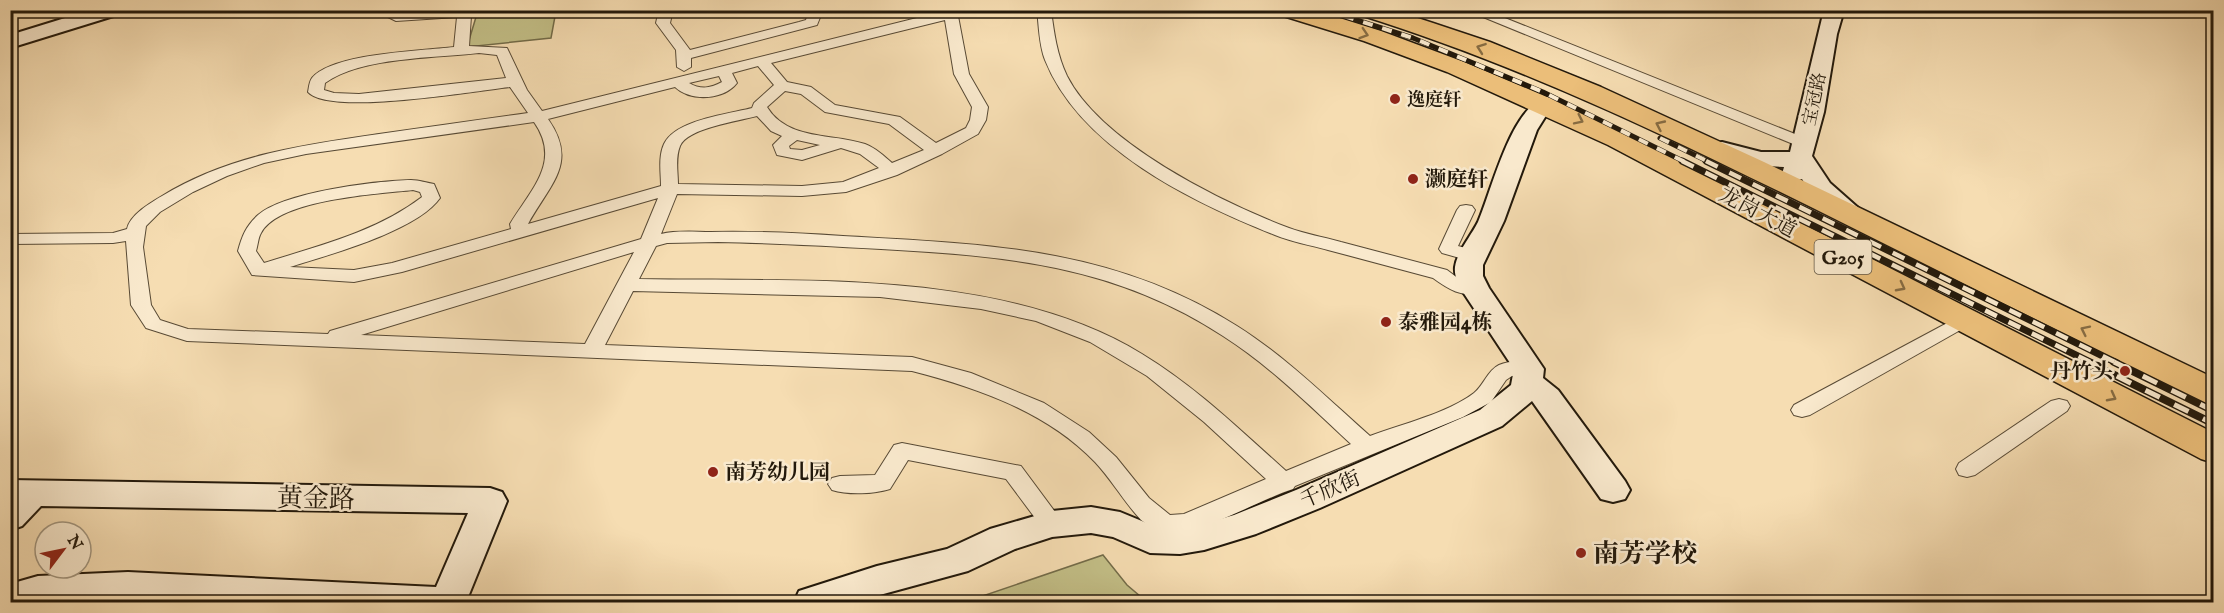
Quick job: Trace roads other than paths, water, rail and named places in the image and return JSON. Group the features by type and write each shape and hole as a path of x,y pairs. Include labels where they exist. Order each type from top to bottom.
{"highway":[{"name":"龙岗大道","path":"1288,10 1393,43 1547,104 2214,450"},
{"name":"龙岗大道","path":"1368,10 1415,24 1503,56 1686,137 1798,162 1892,236 2214,393"}],"street":[{"path":"10,42 113,10"},
{"path":"380,10 396,16 464,15 506,10"},
{"path":"666,10 663,23 683,50 682,64 686,80"},
{"path":"683,56 804,25 812,22 816,10"},
{"path":"1044,10 1051,57 1061,79 1077,102 1116,140 1159,171 1198,193 1283,232 1440,274 1458,287 1475,289"},
{"path":"1472,10 1798,162"},
{"name":"宝冠路","path":"1798,162 1820,75 1827,27 1834,10"},
{"path":"259,271 354,276 395,268 670,189 802,191 846,187 891,171 936,151 972,131 978,120 980,107 964,84 959,70 959,12 540,116 306,149 260,159 221,172 186,188 154,208 137,225 134,247 141,305 153,324 187,336 912,364 966,377 1010,394 1056,419 1101,455 1153,518 1167,524 1186,523 1285,483 1367,446 1455,412 1483,397 1499,375 1508,369 1527,376"},
{"path":"461,51 464,15"},
{"path":"515,82 359,99 332,98 316,92 318,81 332,71 358,62 479,49 502,51 507,57 515,82 540,116 556,150 553,168 519,224 520,232"},
{"path":"761,61 782,86 806,90 830,109 894,120 936,151"},
{"path":"782,86 759,106 760,110 779,129 793,135 781,145 783,152 788,155 804,154 841,144 860,148 872,154 891,171"},
{"path":"1547,104 1539,109 1526,130 1502,195 1468,265 1469,276 1475,289 1514,345 1527,376 1547,397 1612,490"},
{"path":"592,351 649,242 670,189 669,155 672,144 680,134 711,122 760,110"},
{"path":"413,185 428,188 431,198 419,210 392,223 259,271 247,251 253,230 277,212 319,197 413,185"},
{"path":"1466,210 1448,249 1474,256"},
{"path":"10,239 113,238 136,233"},
{"path":"317,341 649,242 686,238 777,237 936,247 1040,258 1097,272 1157,293 1209,318 1263,355 1367,446"},
{"path":"626,285 844,290 971,302 1032,313 1087,334 1133,358 1185,393 1285,483"},
{"path":"1802,410 1964,320"},
{"name":"千欣街","path":"812,603 877,580 955,561 1003,539 1052,524 1091,520 1120,525 1150,539 1180,540 1204,537 1308,499 1491,418 1526,388 1527,376"},
{"path":"1967,469 2059,406"},
{"path":"840,484 882,483 902,451 1013,472 1052,524"},
{"path":"10,517 22,492"},
{"name":"黄金路","path":"22,492 490,501 448,603"},
{"path":"10,599 38,591 128,587 441,603"}],"railway":[{"path":"1325,10 1413,38 1543,92 1685,162"},
{"path":"1660,138 1709,162"},
{"path":"1682,161 2092,363"},
{"path":"1706,161 2117,363"},
{"path":"2088,362 2214,424"},
{"path":"2114,362 2214,411"}],"place":[{"name":"逸庭轩","path":"1395,99"},
{"name":"灏庭轩","path":"1413,179"},
{"name":"泰雅园4栋","path":"1386,322"},
{"name":"丹竹头","path":"2125,371"},
{"name":"南芳幼儿园","path":"713,472"},
{"name":"南芳学校","path":"1581,553"}]}
